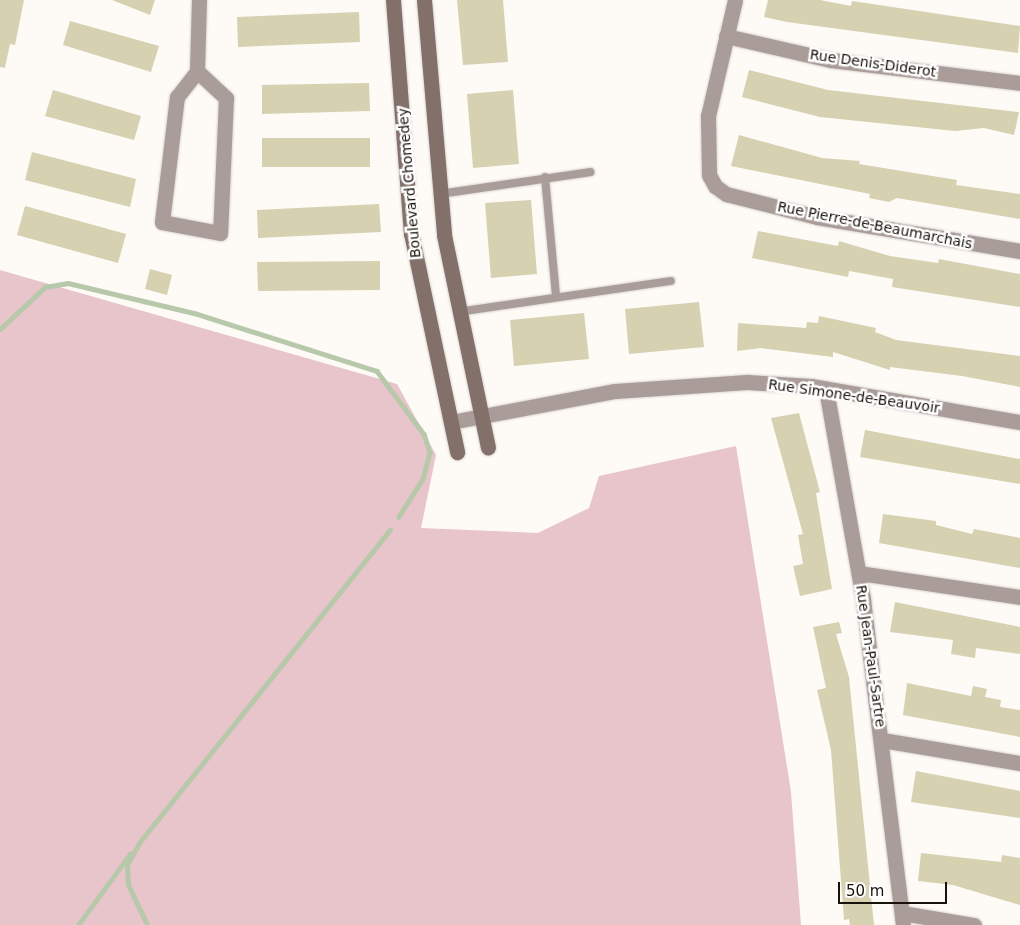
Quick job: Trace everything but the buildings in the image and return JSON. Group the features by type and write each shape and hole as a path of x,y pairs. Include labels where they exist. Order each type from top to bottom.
{"street":[{"path":"197,71 226,98 220,233 162,222 177,97 197,71 199,0"},
{"name":"Boulevard Chomedey","path":"393,0 411,232 457,452"},
{"path":"424,0 440,194 458,312 488,448"},
{"name":"Rue Pierre-de-Beaumarchais","path":"735,0 707,125 709,175 721,191 818,217 1020,251"},
{"name":"Rue Denis-Diderot","path":"726,36 831,60 1020,83"},
{"name":"Rue Simone-de-Beauvoir","path":"451,422 480,415 662,386 772,382 826,389 1020,422"},
{"name":"Rue Jean-Paul-Sartre","path":"826,389 859,573 882,740 902,919"},
{"path":"859,573 1020,598"},
{"path":"882,740 1020,763"},
{"path":"902,919 974,925"}],"lane":[{"path":"440,194 545,177 590,172"},
{"path":"545,177 556,295"},
{"path":"458,312 556,295 671,281"}],"shaded area":[{"path":"0,270 397,384 436,455 421,528 538,533 589,508 599,476 736,446 791,792 801,925 0,925"}],"waterway":[{"path":"0,329 45,287 68,283 194,313 377,371 424,434 430,453 423,479 399,517"},
{"path":"147,925 128,885 127,865 139,843 390,530"},
{"path":"78,925 130,854"}]}
